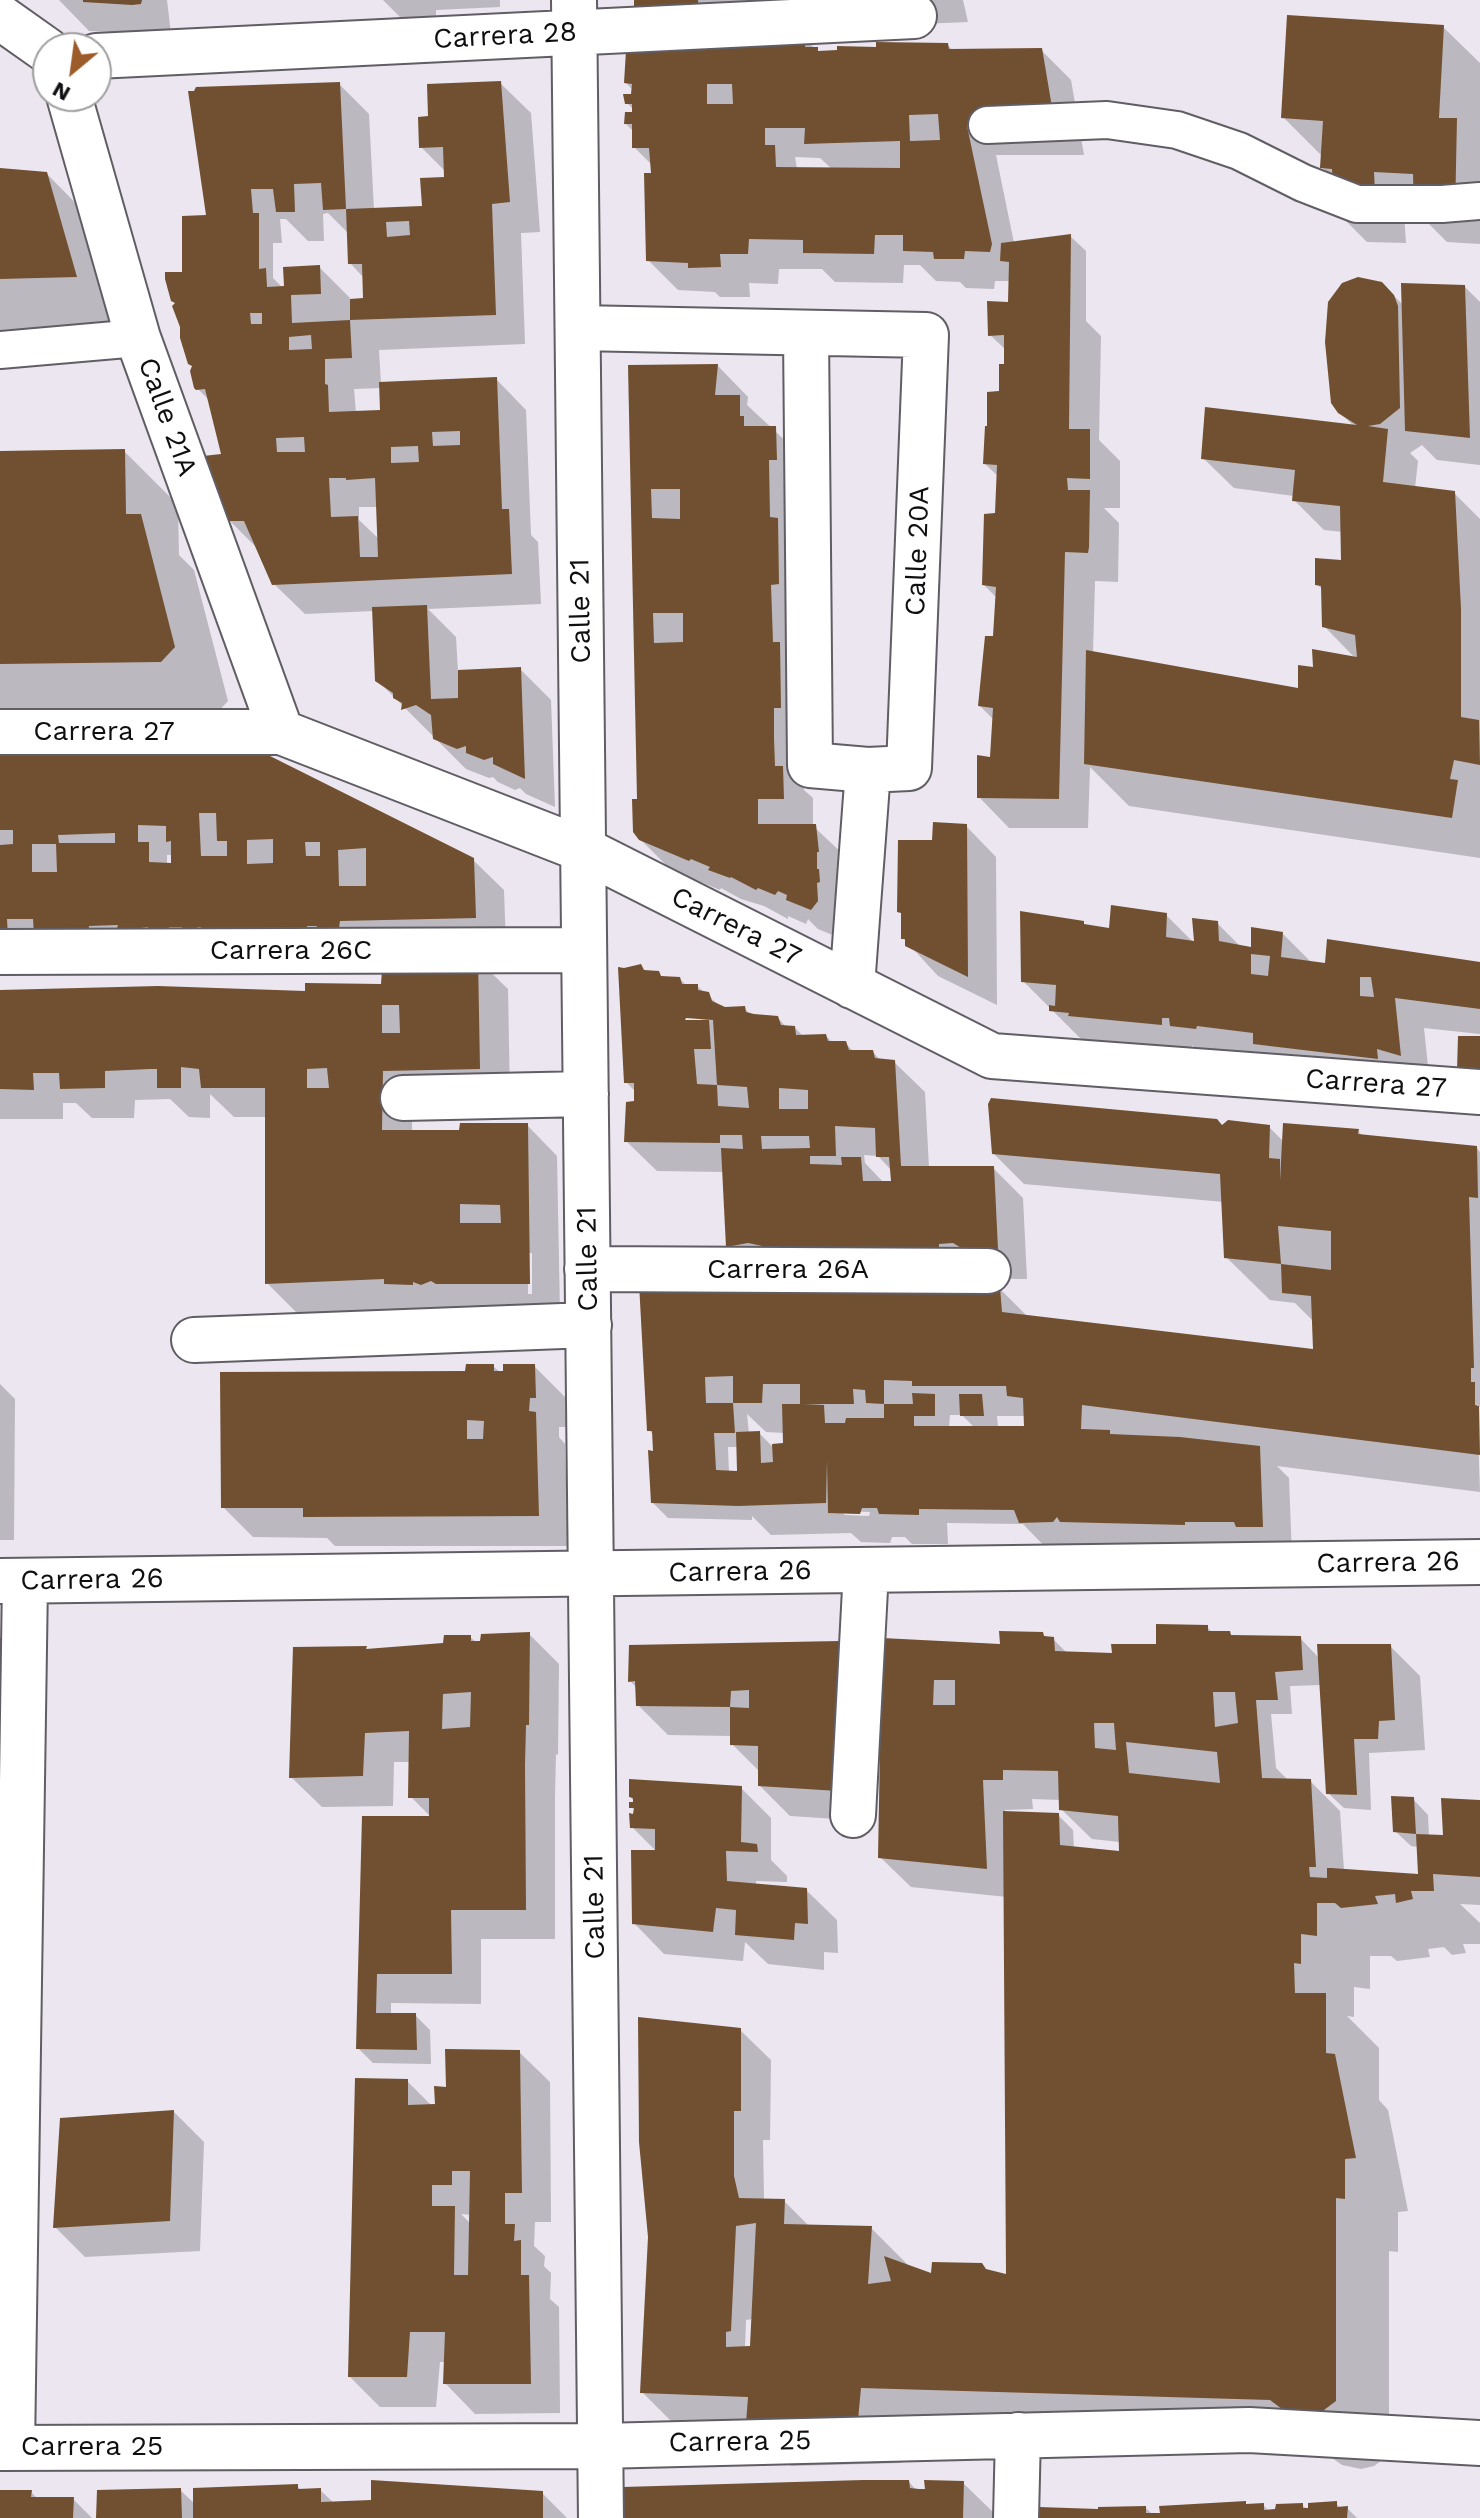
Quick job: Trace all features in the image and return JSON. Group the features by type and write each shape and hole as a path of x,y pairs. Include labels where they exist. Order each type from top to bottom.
{"street":[{"name":"Carrera 28","path":"112,55 575,16 914,16"},
{"name":"Calle 21","path":"575,16 601,2518"},
{"path":"0,17 32,40"},
{"name":"Calle 21A","path":"74,112 138,338 281,732"},
{"path":"578,328 806,333 810,765 889,769"},
{"name":"Calle 20A","path":"806,333 926,335 889,769 852,986"},
{"name":"Carrera 27","path":"0,732 281,732 584,850 992,1056 1480,1092"},
{"name":"Carrera 26C","path":"0,952 583,950"},
{"path":"403,1098 586,1094"},
{"name":"Carrera 26A","path":"587,1269 988,1271"},
{"path":"194,1340 589,1325"},
{"name":"Carrera 26","path":"13,1581 1480,1562"},
{"path":"853,1815 866,1570"},
{"path":"6,2448 13,1581"},
{"name":"Carrera 25","path":"6,2448 600,2446 1249,2430 1480,2443"},
{"path":"1016,2518 1018,2435"}],"lane":[{"path":"987,125 1107,120 1177,130 1239,151 1303,183 1357,204 1480,201"},
{"path":"0,350 138,338"}],"building":[{"path":"83,0 142,0 141,4 132,5"},
{"path":"634,0 698,0 699,7 634,7"},
{"path":"1287,15 1444,25 1439,118 1457,118 1455,215 1414,212 1413,174 1374,172 1376,213 1334,212 1332,169 1320,168 1323,121 1281,118"},
{"path":"627,34 806,40 805,47 818,47 818,51 837,50 837,46 876,47 876,42 948,43 949,49 1042,48 1055,125 967,126 992,244 990,252 965,251 964,259 934,259 933,252 903,251 903,235 875,235 874,254 803,253 803,240 749,239 748,254 720,254 721,267 688,268 688,263 646,261 644,173 651,173 649,148 632,148 632,124 624,124 625,112 632,112 632,104 625,104 623,94 631,94 632,84 624,83","holes":["707,84 732,84 733,104 707,104","938,114 940,140 910,141 909,115","765,128 805,128 804,144 900,141 900,168 776,167 775,145 765,145"]},
{"path":"501,81 510,202 492,204 496,315 350,320 350,299 363,298 362,264 348,264 346,209 422,206 420,178 444,177 443,147 419,148 418,117 428,116 427,84","holes":["409,221 410,235 387,237 386,222"]},
{"path":"340,82 346,209 323,210 321,183 294,184 295,212 276,212 273,189 251,189 253,213 259,213 259,269 266,268 267,287 284,286 283,267 320,265 321,294 291,295 292,323 350,320 352,358 325,359 329,412 380,410 379,382 497,377 502,509 509,509 512,574 272,585 244,521 228,521 203,456 221,454 205,389 194,388 190,371 192,366 188,364 172,306 175,303 171,301 165,279 165,272 182,272 182,216 206,215 188,91 194,91 196,87","holes":["250,313 262,313 262,324 251,324","311,335 312,349 289,350 289,337","460,431 460,445 433,446 432,432","304,437 305,452 277,452 276,438","418,446 419,462 391,463 391,447","329,478 375,478 378,557 360,557 358,516 331,517"]},
{"path":"0,168 47,172 77,277 0,279"},
{"path":"1071,234 1069,429 1090,429 1090,479 1067,478 1068,490 1090,490 1089,547 1088,553 1065,552 1059,799 977,798 977,755 990,757 993,708 978,706 985,636 993,636 996,587 982,585 984,514 995,513 997,465 983,464 987,392 999,391 999,364 1004,364 1004,335 988,336 987,301 1008,302 1009,262 1000,261 1001,243"},
{"path":"1358,277 1382,282 1394,295 1398,306 1400,408 1380,424 1368,426 1388,429 1383,482 1455,491 1461,609 1461,717 1479,720 1480,765 1454,760 1450,779 1458,780 1452,818 1084,764 1086,650 1298,688 1298,665 1313,667 1312,649 1357,657 1355,635 1322,627 1321,586 1315,585 1315,558 1341,560 1340,506 1292,501 1295,470 1201,459 1205,407 1357,425 1338,413 1331,403 1325,342 1328,302 1342,283"},
{"path":"1401,283 1465,285 1470,438 1405,431"},
{"path":"718,364 715,395 740,395 740,416 744,416 744,426 776,426 777,460 769,460 770,517 778,518 779,584 771,585 773,642 780,642 781,708 774,708 774,738 775,766 783,766 784,799 758,799 758,824 816,824 820,882 817,883 818,901 811,910 786,900 787,895 778,891 775,895 758,888 756,890 708,870 710,867 639,840 633,832 632,799 637,799 628,365","holes":["651,489 680,489 680,519 652,518","653,613 683,613 683,642 654,643"]},
{"path":"125,449 126,514 141,514 175,647 161,662 0,664 0,451"},
{"path":"427,605 431,699 458,698 458,670 521,667 525,779 493,764 493,757 484,760 466,753 466,746 457,749 433,739 431,715 416,705 401,710 402,703 375,681 372,607"},
{"path":"256,749 474,858 476,918 340,921 339,928 316,929 317,926 307,926 307,929 202,932 201,927 197,927 198,933 182,932 182,927 169,927 169,932 149,932 148,927 141,928 141,932 123,933 123,928 117,928 118,925 89,926 88,934 34,935 33,919 7,919 8,937 0,937 0,845 13,844 13,830 0,830 0,754","holes":["199,813 216,813 217,841 227,841 227,856 201,856","138,825 166,826 166,842 171,841 171,863 149,862 149,842 138,842","115,833 115,843 59,843 58,835","273,839 273,863 247,864 247,840","305,842 320,842 320,856 306,856","32,844 56,844 57,872 32,872","366,848 366,886 339,886 338,850"]},
{"path":"933,822 967,824 968,977 905,946 905,939 901,939 901,913 897,912 898,840 932,840"},
{"path":"1111,905 1167,913 1166,937 1194,941 1192,918 1218,921 1219,941 1251,947 1251,927 1283,932 1281,957 1325,963 1327,939 1480,962 1480,1009 1395,998 1401,1056 1377,1049 1378,1059 1253,1044 1253,1033 1170,1026 1169,1018 1162,1018 1162,1025 1068,1016 1069,1013 1049,1011 1049,1005 1055,1006 1056,985 1021,982 1020,911 1109,928","holes":["1251,954 1270,956 1268,976 1251,974","1360,977 1371,977 1374,997 1360,996"]},
{"path":"478,957 480,1069 383,1071 382,1130 459,1130 460,1123 528,1123 530,1284 436,1284 431,1281 421,1285 413,1282 413,1285 384,1284 384,1279 265,1284 265,1088 201,1088 199,1069 181,1067 181,1088 157,1088 157,1069 150,1069 105,1071 105,1088 60,1089 59,1073 33,1073 34,1090 0,1089 0,990 158,986 305,991 305,983 381,984 382,970","holes":["382,1005 399,1005 400,1033 382,1033","327,1068 329,1088 307,1088 307,1069","460,1204 500,1205 501,1223 460,1223"]},
{"path":"641,964 644,970 659,971 661,976 680,977 682,984 698,984 698,990 709,992 712,1001 725,1007 745,1006 746,1012 778,1016 781,1025 795,1026 796,1035 826,1034 828,1041 846,1041 849,1050 873,1050 875,1058 895,1060 901,1166 994,1166 998,1249 963,1249 953,1243 939,1244 939,1249 767,1247 748,1243 726,1247 721,1148 743,1149 742,1135 720,1135 720,1143 624,1142 626,1102 634,1101 634,1083 624,1083 618,967","holes":["686,1018 713,1020 717,1085 697,1084 694,1049 711,1049 709,1020","717,1085 747,1087 749,1108 718,1106","779,1088 808,1090 808,1109 779,1109","835,1126 875,1128 876,1157 889,1157 891,1181 863,1181 861,1157 841,1157 842,1165 810,1164 810,1156 836,1156","761,1136 809,1136 810,1148 762,1149"]},
{"path":"1458,1036 1480,1036 1480,1074 1457,1070"},
{"path":"991,1098 1217,1119 1222,1125 1228,1120 1270,1125 1269,1158 1280,1159 1280,1181 1283,1123 1359,1129 1358,1134 1477,1146 1478,1198 1469,1197 1474,1368 1471,1368 1471,1382 1475,1382 1475,1405 1479,1406 1480,1455 1082,1405 1081,1429 1260,1446 1263,1527 1236,1527 1234,1522 1185,1522 1185,1525 1060,1522 1057,1517 1053,1522 1019,1523 1014,1510 919,1509 919,1515 879,1514 877,1508 862,1508 860,1514 828,1513 827,1461 826,1503 738,1506 651,1503 648,1450 653,1451 652,1431 647,1431 639,1283 1000,1287 1002,1312 1313,1349 1311,1296 1282,1293 1281,1264 1224,1258 1220,1174 992,1154 988,1104","holes":["1278,1226 1331,1231 1331,1270 1281,1264","733,1376 733,1403 706,1403 705,1377","884,1380 912,1381 912,1386 1006,1386 1007,1396 1023,1398 1024,1426 914,1426 914,1416 935,1416 935,1394 912,1393 913,1404 884,1404","763,1384 800,1384 800,1404 782,1404 783,1443 772,1444 773,1462 761,1463 760,1431 736,1432 737,1471 716,1470 714,1433 735,1433 733,1403 762,1403","853,1389 865,1390 866,1403 884,1404 884,1418 846,1418 845,1423 825,1423 824,1405 804,1404 854,1404"]},
{"path":"466,1364 494,1364 494,1371 503,1371 503,1364 535,1364 536,1398 530,1398 529,1411 536,1412 539,1516 303,1517 303,1508 221,1508 220,1372 465,1371","holes":["467,1420 484,1421 483,1439 467,1439"]},
{"path":"959,1394 982,1394 984,1416 960,1416"},
{"path":"1156,1624 1208,1625 1208,1631 1230,1631 1231,1635 1301,1636 1303,1670 1275,1672 1278,1700 1256,1700 1262,1778 1311,1779 1316,1867 1309,1867 1310,1877 1327,1878 1327,1868 1418,1874 1416,1834 1443,1835 1441,1798 1480,1800 1480,1877 1433,1874 1434,1891 1411,1891 1413,1899 1396,1903 1395,1894 1375,1896 1378,1904 1341,1908 1335,1903 1317,1903 1317,1936 1301,1934 1301,1964 1294,1963 1295,1993 1326,1993 1326,2053 1335,2054 1356,2158 1345,2159 1345,2199 1336,2198 1336,2401 1320,2413 1286,2412 1270,2400 861,2388 858,2420 746,2423 748,2397 640,2393 648,2237 639,2142 638,2017 741,2028 741,2111 734,2111 734,2176 739,2198 785,2199 784,2224 872,2226 868,2284 891,2281 884,2256 931,2273 932,2262 982,2263 986,2269 1006,2274 1003,1811 1059,1813 1060,1845 1119,1851 1118,1816 1059,1810 1058,1771 1003,1770 1003,1780 983,1780 987,1869 878,1858 882,1638 1000,1644 999,1631 1043,1632 1044,1636 1054,1637 1055,1651 1112,1653 1111,1644 1156,1644","holes":["934,1680 955,1680 955,1705 933,1705","1213,1692 1235,1692 1238,1723 1215,1727","1094,1723 1114,1723 1116,1750 1095,1748","1126,1742 1217,1752 1220,1783 1129,1773","756,2223 750,2346 726,2347 726,2332 731,2331 736,2226"]},
{"path":"530,1632 529,1725 526,1725 525,1765 526,1910 451,1910 452,1974 377,1974 376,2013 416,2013 417,2050 356,2049 362,1816 429,1816 429,1798 408,1798 409,1731 365,1733 363,1776 289,1778 293,1647 367,1646 366,1649 443,1643 444,1635 471,1635 471,1641 480,1641 481,1634","holes":["471,1692 470,1727 442,1729 443,1694"]},
{"path":"11,1637 2,1754 0,1754 0,1638"},
{"path":"840,1641 838,1791 758,1786 758,1746 730,1745 730,1707 636,1706 635,1681 628,1682 629,1645","holes":["749,1690 749,1708 730,1707 731,1691"]},
{"path":"1317,1644 1391,1644 1395,1720 1379,1721 1378,1739 1354,1739 1357,1795 1326,1794"},
{"path":"629,1779 742,1786 741,1842 757,1844 758,1852 726,1851 727,1881 807,1888 808,1924 795,1923 794,1940 735,1935 736,1910 716,1908 713,1932 632,1924 631,1850 655,1850 655,1829 630,1828 629,1813 633,1814 634,1808 629,1808 633,1798 629,1797"},
{"path":"1391,1796 1414,1797 1416,1834 1393,1832"},
{"path":"445,2049 520,2050 522,2193 505,2193 505,2224 515,2224 514,2241 521,2240 521,2275 529,2275 531,2384 443,2384 445,2332 410,2332 407,2377 348,2377 355,2078 408,2079 408,2105 435,2104 434,2086 446,2087","holes":["452,2171 470,2171 468,2275 454,2275 455,2206 432,2206 432,2185 452,2185"]},
{"path":"174,2110 170,2221 53,2228 60,2118"},
{"path":"371,2480 543,2491 543,2518 193,2518 193,2488 298,2484 298,2489 321,2488 321,2502 371,2500"},
{"path":"909,2480 910,2488 919,2489 925,2489 924,2480 964,2481 963,2518 624,2518 623,2487"},
{"path":"181,2488 182,2518 96,2518 97,2490"},
{"path":"0,2490 32,2490 31,2497 74,2497 73,2518 0,2518"},
{"path":"1246,2501 1246,2504 1264,2503 1264,2510 1275,2509 1276,2504 1303,2503 1303,2508 1308,2508 1308,2503 1337,2501 1337,2507 1348,2506 1347,2518 1039,2518 1039,2507 1098,2509 1146,2506 1146,2513 1160,2513 1159,2506"}]}
